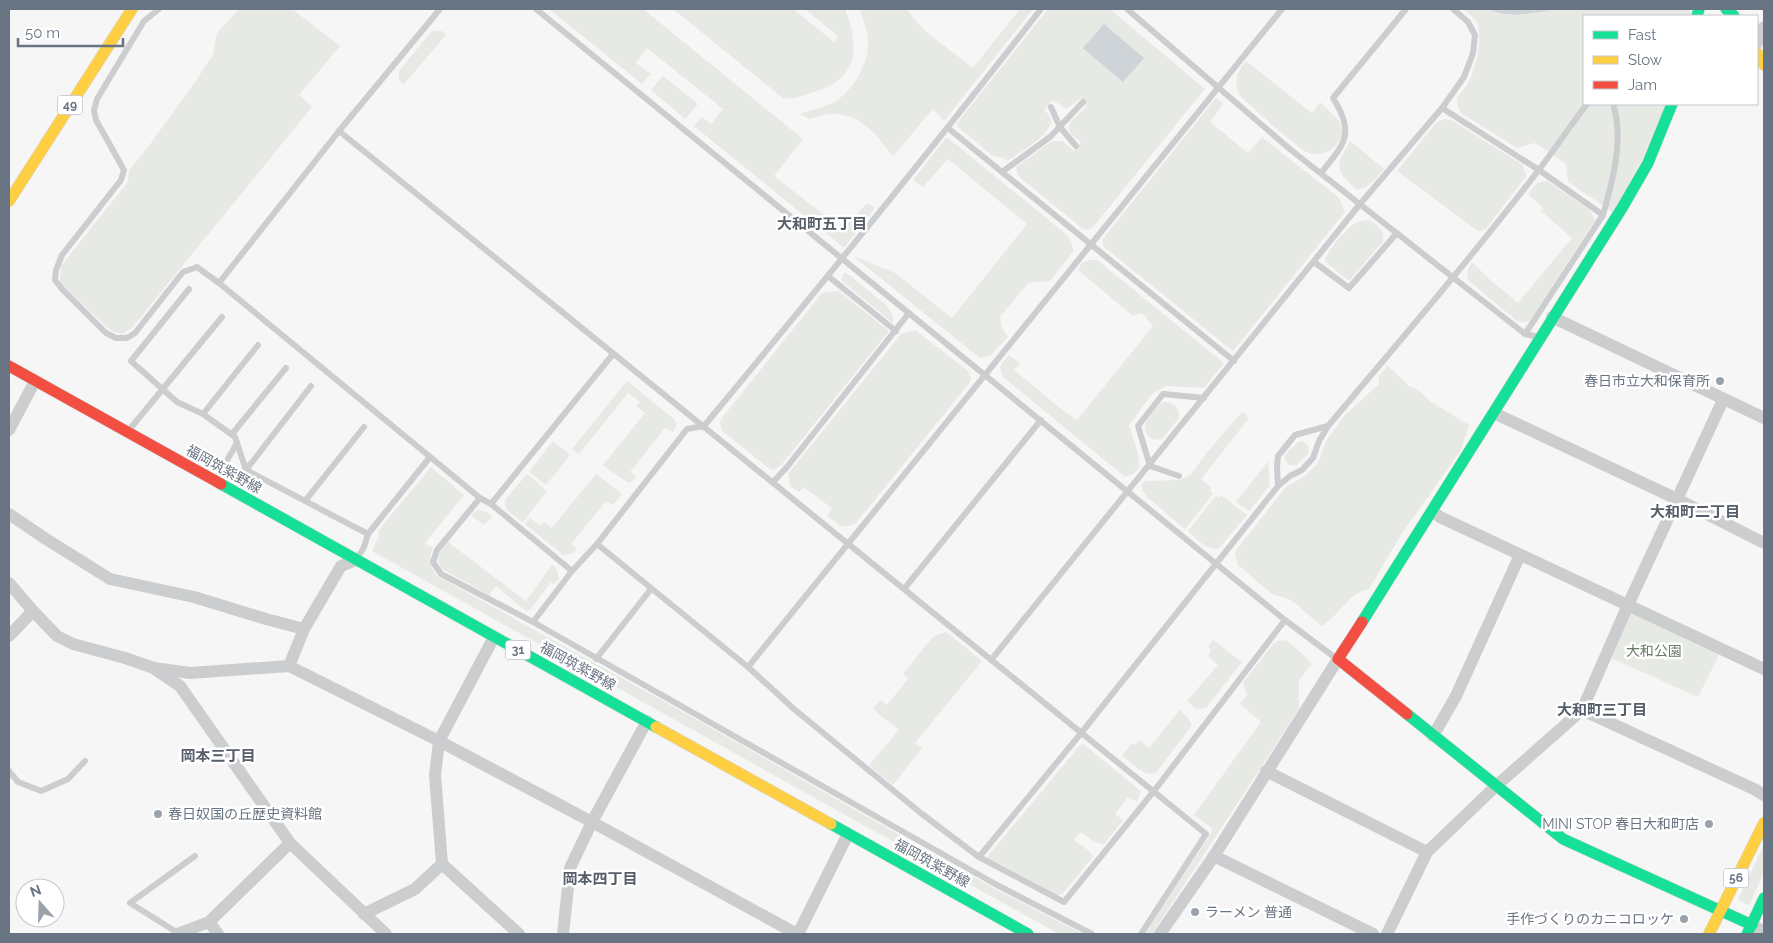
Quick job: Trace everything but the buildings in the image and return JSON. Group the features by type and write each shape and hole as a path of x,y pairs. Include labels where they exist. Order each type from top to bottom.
{"main road":[{"name":"49","path":"10,197 132,9"},
{"path":"1672,105 1648,163 1622,208 1338,659 1563,839 1720,910 1749,929"},
{"name":"福岡筑紫野線","path":"9,366 1028,934"},
{"name":"56","path":"1709,934 1764,823"},
{"name":"56","path":"1749,929 1764,898"}],"street":[{"path":"1758,41 1764,28"},
{"path":"1552,317 1764,418"},
{"path":"9,430 35,381"},
{"path":"1387,934 1427,852 1496,786 1582,710 1628,605 1723,400"},
{"path":"1494,413 1677,499 1764,543"},
{"path":"1432,511 1440,517 1764,670"},
{"path":"9,514 110,579 194,597 266,619 304,628"},
{"path":"1433,736 1456,696 1520,555"},
{"path":"289,666 304,628 341,566 356,560"},
{"path":"9,583 57,636 73,644 154,668 190,672 289,666 592,822 798,934 848,834"},
{"path":"9,636 33,611"},
{"path":"494,637 439,742 435,775 442,864 519,934"},
{"path":"1160,934 1214,856 1338,659"},
{"path":"154,668 180,686 290,843 382,933"},
{"path":"1582,710 1764,795"},
{"path":"563,934 570,868 592,822 647,721"},
{"path":"1266,771 1427,852"},
{"path":"178,934 209,922 290,843"},
{"path":"1214,856 1373,934"},
{"path":"364,914 415,889 442,864"},
{"path":"209,922 218,934"},
{"path":"1749,929 1764,932"}],"lane":[{"path":"159,9 144,21 97,99 94,110 96,120 124,170 121,180 62,255 56,270 55,280 106,333 116,338 127,338 135,334 183,272 197,267 572,571"},
{"path":"219,283 339,131 440,9"},
{"path":"536,9 986,374 1285,620 1338,659"},
{"path":"533,622 687,429 704,426 843,259 1041,9"},
{"path":"1126,9 1321,174 1525,334 1540,337"},
{"path":"748,667 1282,9"},
{"path":"1321,174 1342,145 1345,137 1344,118 1332,98 1406,9"},
{"path":"991,660 1127,491 1150,466 1360,204 1442,108 1464,77 1473,53 1475,35 1468,22 1453,9"},
{"path":"1002,172 1060,127 1083,102"},
{"path":"979,856 1082,732 1278,486 1290,476 1302,470 1313,458 1319,441 1328,426 1453,277 1539,170 1586,105"},
{"path":"1525,334 1603,215 1618,148 1613,105"},
{"path":"1051,107 1060,127 1076,146"},
{"path":"1442,108 1539,170 1603,215"},
{"path":"948,128 1234,361"},
{"path":"339,131 1206,834 1141,934"},
{"path":"1314,262 1349,288 1397,233"},
{"path":"828,276 896,331"},
{"path":"189,289 131,361 178,402 203,414 232,434 237,442 246,470 368,534"},
{"path":"773,482 909,313"},
{"path":"128,432 222,317"},
{"path":"203,414 258,345"},
{"path":"491,504 613,354"},
{"path":"232,434 286,368"},
{"path":"246,470 311,386"},
{"path":"1150,466 1138,426 1163,394 1204,398"},
{"path":"904,589 1041,420"},
{"path":"1278,486 1278,456 1295,435 1328,426"},
{"path":"305,501 364,427"},
{"path":"215,480 237,442"},
{"path":"356,560 364,547 368,534 430,457"},
{"path":"1150,466 1179,476"},
{"path":"480,498 437,550 433,562 441,574 533,622 988,880 1092,934"},
{"path":"596,544 748,667 794,709 922,814 979,856 1064,902 1154,790 1285,620"},
{"path":"596,659 651,588"},
{"path":"9,771 18,782 41,791 68,779 85,761"},
{"path":"178,934 130,903 195,856"}],"green space":[{"path":"239,9 292,9 340,46 299,95 312,107 131,329 122,334 110,330 60,283 61,266 128,182 129,170 193,85 213,55 217,33"},
{"path":"549,9 643,9 803,139 774,176 842,229 867,203 875,208 844,248 694,126 702,117 711,124 723,109 647,48 636,63 651,74 642,84"},
{"path":"673,9 793,9 834,42 838,36 805,9 845,9 853,35 854,47 852,58 848,68 841,77 831,85 800,97 783,98"},
{"path":"859,9 906,9 925,31 973,68 1020,9 1033,9 944,121 933,109 893,156 868,127 852,118 832,114 809,119 800,114 836,101 848,91 858,77 867,54 868,41 866,27"},
{"path":"1048,9 1110,9 1205,89 1089,230 1083,229 1018,176 1016,167 1052,141 1062,141 1074,151 1081,142 1070,133 1069,126 1071,121 1087,106 1080,99 1066,109 1053,100 1044,110 1051,120 1046,131 1034,143 1007,161 1004,158 993,156 957,126 957,123"},
{"path":"1463,9 1490,9 1496,13 1511,15 1558,9 1692,9 1690,15 1583,15 1583,105 1666,105 1644,156 1613,212 1568,182 1566,164 1535,143 1517,148 1461,113 1457,99 1471,77 1478,51 1478,25 1472,16"},
{"path":"432,31 442,31 446,35 403,85 399,79 399,71"},
{"path":"1246,61 1312,113 1320,102 1340,122 1343,134 1337,144 1325,153 1309,153 1296,145 1240,96 1236,81"},
{"path":"663,76 698,104 685,119 651,90"},
{"path":"1216,98 1223,104 1210,122 1248,153 1262,137 1339,198 1345,212 1233,351 1104,247 1103,242 1105,236"},
{"path":"1445,119 1453,121 1523,165 1526,176 1486,229 1478,231 1397,171 1437,122"},
{"path":"948,138 1067,235 1072,244 1073,252 1050,281 1028,283 1000,317 1002,328 1008,337 991,355 980,358 853,256 895,273 952,318 1027,224 948,159 923,187 913,180 945,139"},
{"path":"1350,141 1384,169 1369,185 1357,190 1344,178 1340,169 1341,159"},
{"path":"1547,181 1590,210 1595,220 1531,319 1521,322 1517,321 1468,280 1467,273 1472,262 1518,303 1572,238 1541,211 1544,209 1528,194 1537,183"},
{"path":"1369,220 1382,231 1383,241 1349,281 1325,261 1333,245 1348,229 1357,222"},
{"path":"1089,260 1097,260 1224,363 1204,388 1166,386 1153,393 1129,425 1138,453 1140,467 1133,474 1125,477 1002,376 1000,366 1009,355 1020,364 1014,370 1077,420 1153,326 1142,313 1133,316 1078,270 1082,263"},
{"path":"844,273 848,274 885,304 892,315 893,323 841,280"},
{"path":"839,291 889,331 782,464 774,470 770,469 722,431 720,423 722,418 822,293"},
{"path":"915,330 967,370 971,378 970,382 856,523 849,526 841,526 827,516 832,508 803,487 799,492 790,486 788,474 901,334"},
{"path":"1388,366 1409,386 1418,390 1430,401 1469,425 1461,450 1401,535 1369,589 1355,595 1328,622 1321,626 1289,599 1272,594 1238,565 1235,554 1286,487 1306,475 1318,463 1326,441 1345,415 1379,384 1379,375"},
{"path":"627,381 674,419 676,424 673,432 665,428 630,472 636,477 631,482 627,482 603,465 645,413 636,406 640,402 628,393 579,454 572,449"},
{"path":"1164,402 1175,406 1179,418 1161,440 1152,439 1147,435 1145,426 1153,412"},
{"path":"1242,412 1249,418 1201,479 1212,488 1210,491 1213,494 1185,529 1147,497 1142,490 1142,484 1145,481 1180,480 1191,474"},
{"path":"553,441 570,455 546,485 529,472"},
{"path":"1302,441 1309,446 1308,454 1297,465 1288,465 1284,457 1285,455 1297,443"},
{"path":"1270,459 1268,462 1270,485 1249,511 1236,502"},
{"path":"431,467 464,495 425,543 433,548 430,562 437,576 665,702 995,889 1083,934 1059,934 372,551 382,526"},
{"path":"527,474 547,491 523,522 508,510 505,500"},
{"path":"596,474 622,494 613,505 606,501 571,544 577,549 571,554 563,555 525,524 530,518 540,526 544,522 552,528"},
{"path":"1221,495 1247,515 1218,549 1214,549 1202,543 1188,531 1216,496 1219,498"},
{"path":"478,510 492,516 484,525 471,515"},
{"path":"448,542 526,601 552,565 556,568 559,578 554,585 551,582 530,610 526,611 496,586 489,595 442,569 438,558"},
{"name":"大和公園","path":"1631,613 1719,655 1698,697 1611,658"},
{"path":"946,632 982,661 915,743 922,748 893,785 869,765 899,730 873,709 880,700 887,705 908,679 903,674 931,639"},
{"path":"1213,640 1242,662 1206,708 1197,709 1187,701 1218,665 1208,656 1211,650 1208,647"},
{"path":"1286,640 1310,661 1311,665 1299,680 1299,709 1152,934 1145,934 1212,832 1212,828 1194,815 1261,722 1240,704 1247,695 1243,683 1273,644"},
{"path":"1180,710 1192,725 1156,773 1151,774 1142,771 1122,755 1132,743 1135,745 1139,740 1149,748"},
{"path":"1082,743 1141,791 1137,802 1128,797 1115,814 1123,820 1104,844 1094,842 1081,832 1074,840 1088,850 1093,857 1062,894 1055,895 987,857"},
{"path":"1764,844 1764,872 1749,905 1738,900"}],"shaded area":[{"path":"1488,9 1557,9 1513,15"},
{"path":"1104,24 1144,58 1123,82 1083,48"}],"traffic: fast":[{"path":"1697,15 1699,9"},
{"path":"1726,9 1733,15"},
{"path":"1362,622 1622,208 1648,163 1672,105"},
{"path":"221,484 656,727"},
{"path":"1407,714 1563,839 1752,925"},
{"path":"831,824 1028,934"},
{"path":"1747,934 1764,898"}],"traffic: slow":[{"path":"9,201 132,9"},
{"path":"1758,55 1764,65"},
{"path":"656,727 831,824"},
{"path":"1709,934 1764,823"}],"traffic: jam":[{"path":"9,366 221,484"},
{"path":"1362,622 1338,659 1407,714"}],"place":[{"name":"春日市立大和保育所","path":"1720,381"},
{"name":"春日奴国の丘歴史資料館","path":"158,814"},
{"name":"MINI STOP 春日大和町店","path":"1709,824"},
{"name":"ラーメン 普通","path":"1195,912"},
{"name":"手作づくりのカニコロッケ","path":"1684,919"}],"district":[{"name":"大和町五丁目","path":"822,224"},
{"name":"大和町二丁目","path":"1695,512"},
{"name":"大和町三丁目","path":"1602,710"},
{"name":"岡本三丁目","path":"218,756"},
{"name":"岡本四丁目","path":"600,879"}]}
